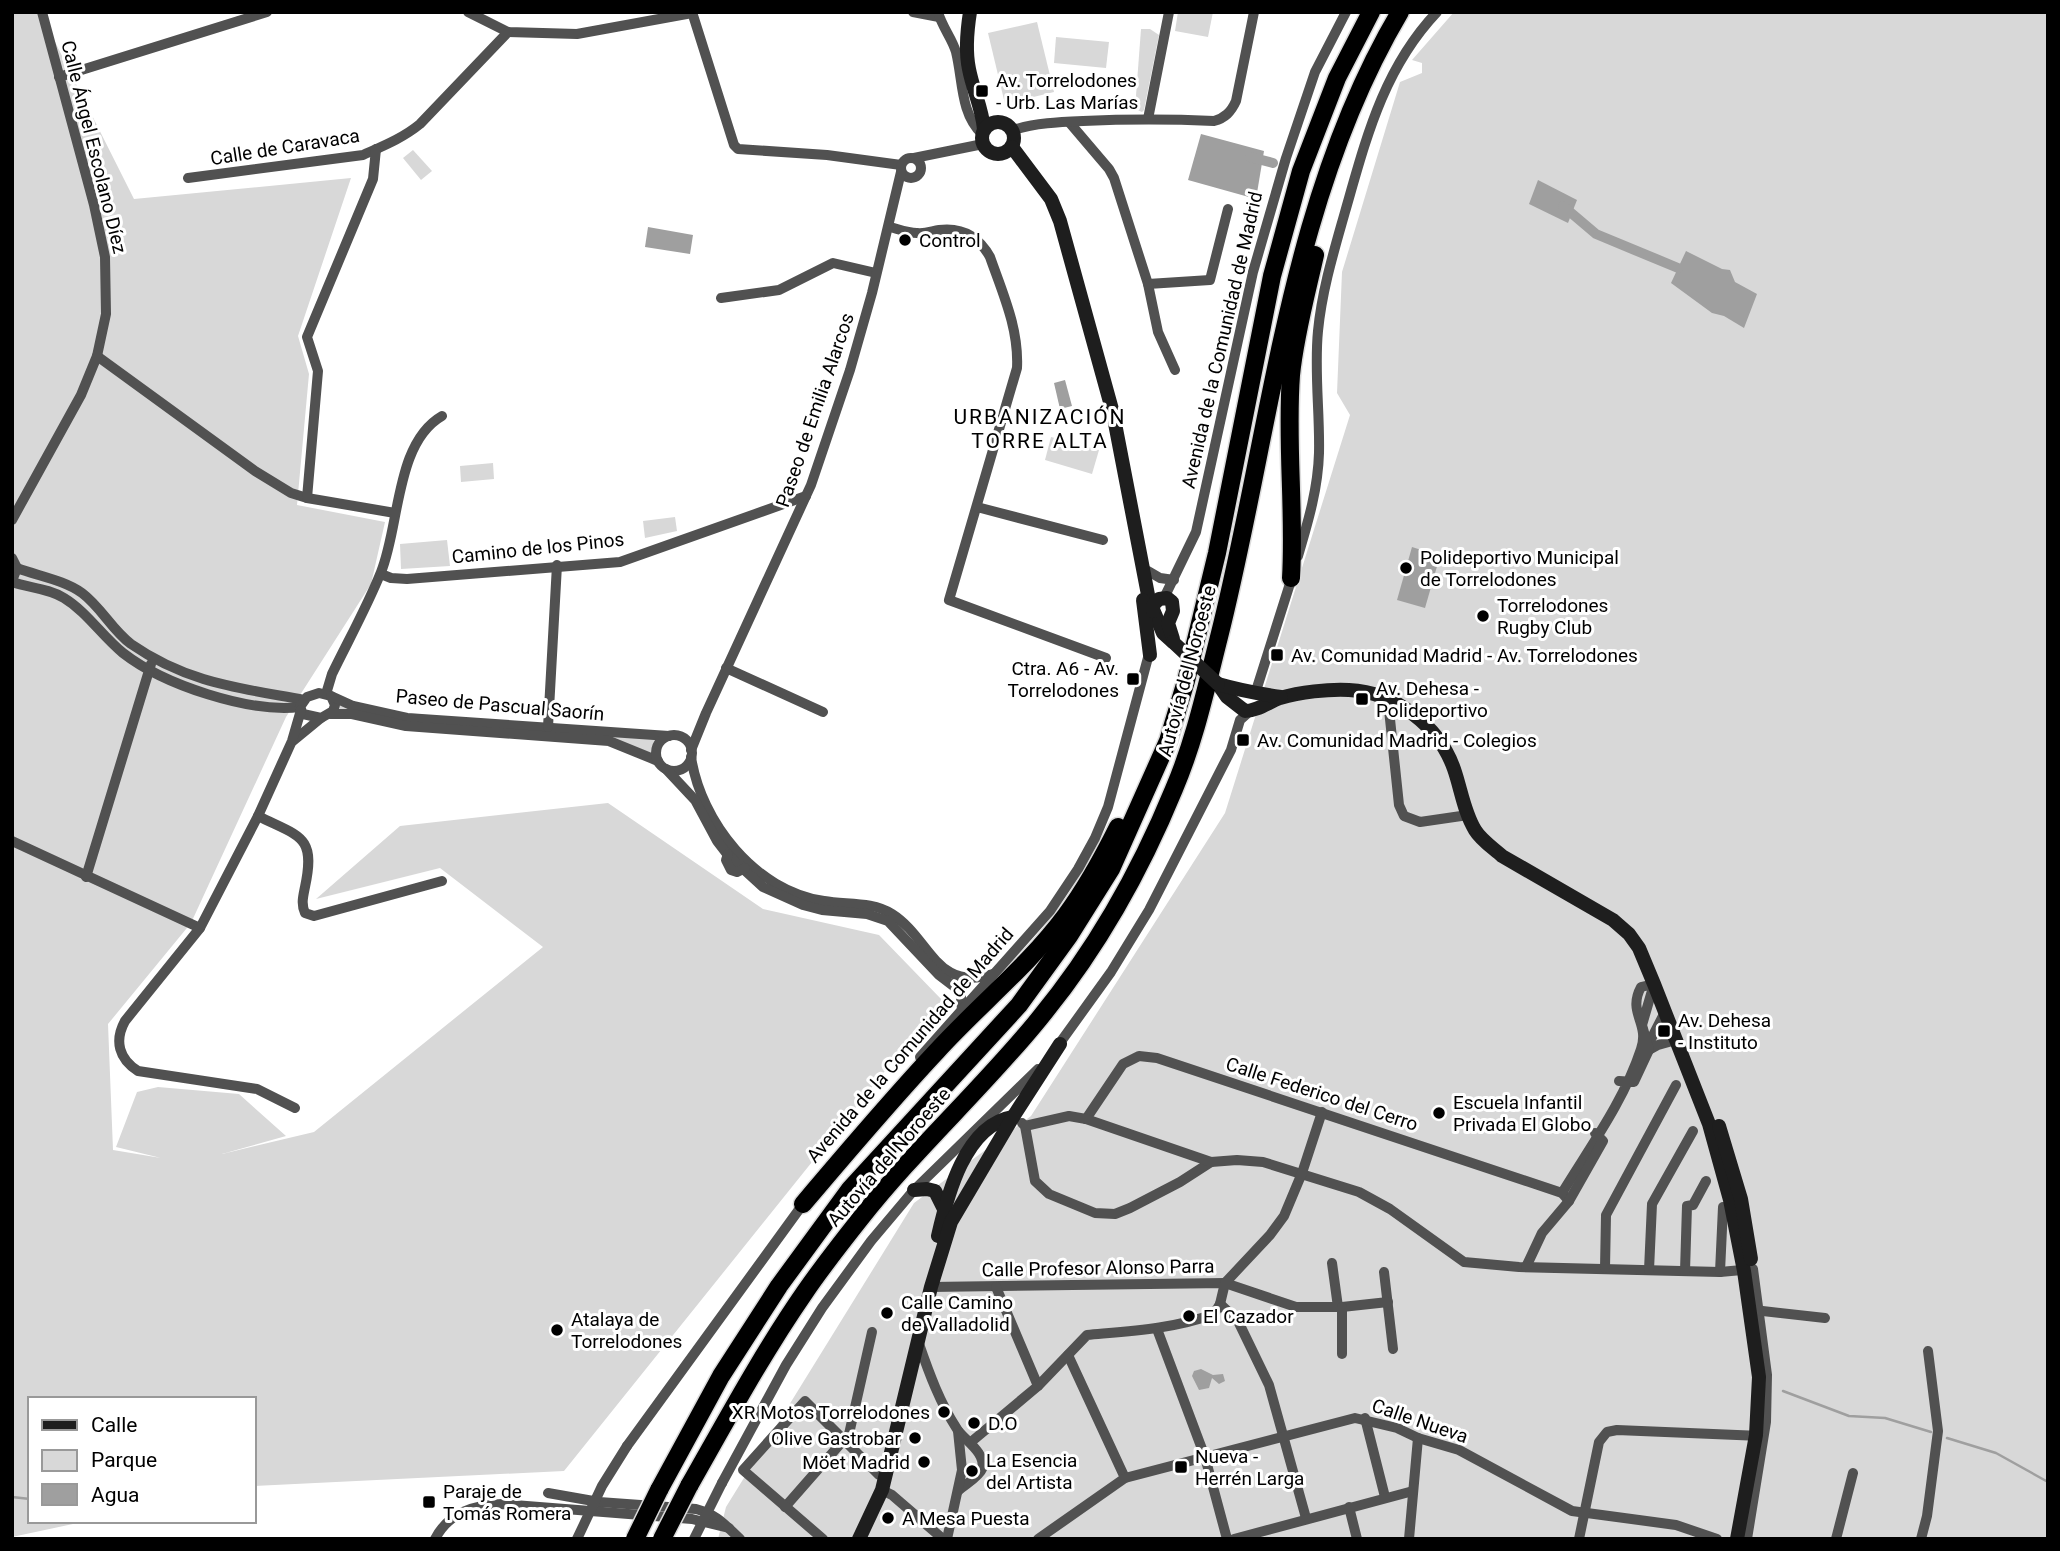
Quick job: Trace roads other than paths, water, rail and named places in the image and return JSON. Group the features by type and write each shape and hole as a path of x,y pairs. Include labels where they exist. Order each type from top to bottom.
{"highway":[{"name":"Autovía del Noroeste","path":"635,1539 721,1376 779,1286 850,1189 1018,1005 1069,936 1111,869 1168,741 1186,681 1217,553 1272,276 1301,171 1336,78 1369,12"},
{"name":"Autovía del Noroeste","path":"662,1539 689,1486 805,1292 863,1215 1038,1021 1086,958 1132,881 1194,739 1234,574 1296,284 1325,178 1349,113 1379,48 1400,12"},
{"path":"1292,578 1294,525 1290,395 1293,360 1349,113"},
{"path":"803,1204 937,1050 1038,948 1066,914 1117,830 1186,681"}],"street":[{"name":"Calle Ángel Escolano Díez","path":"12,520 81,395 97,355 106,314 105,257 94,205 42,12"},
{"path":"59,77 267,12"},
{"path":"468,12 508,32 576,34 692,13 734,145 738,149 827,155 901,169 906,177 917,174 920,165 914,158"},
{"path":"912,12 939,14 955,49 969,117 986,132"},
{"path":"970,12 967,32 968,61 982,110 989,152 1008,151 1038,180 1051,199 1063,232 1113,413 1146,565 1149,600 1158,614"},
{"path":"1148,118 1169,12"},
{"path":"1013,130 1069,122 1148,118 1214,121 1227,115 1236,101 1254,12"},
{"name":"Avenida de la Comunidad de Madrid","path":"1163,598 1196,532 1253,272 1286,158 1315,72 1346,12"},
{"path":"859,1539 882,1490 931,1287 951,1222 1013,1117 1111,972 1149,910 1228,757 1240,720 1253,705 1314,502 1319,455 1318,333 1325,285 1380,98 1395,67 1437,12"},
{"name":"Calle de Caravaca","path":"188,178 363,155 408,134 420,124 508,32"},
{"path":"1069,122 1114,177 1148,284 1158,332 1175,370"},
{"path":"901,169 906,159 943,153 1005,123 1015,136 1008,151"},
{"path":"307,498 318,371 307,337 373,178 376,149"},
{"name":"Paseo de Emilia Alarcos","path":"894,204 917,174 943,153"},
{"name":"Paseo de Emilia Alarcos","path":"691,753 726,668 806,496 850,370 890,227 901,169"},
{"path":"1148,284 1210,280 1228,209"},
{"path":"890,227 917,233 951,229 965,232 975,238 990,257 1015,331 1018,349 1017,368 949,600 1106,658"},
{"path":"722,299 779,290 833,263 876,273"},
{"path":"97,355 255,471 291,493 395,513"},
{"path":"292,741 335,705 328,695 332,674 381,574 410,460 419,436 429,423 442,415"},
{"name":"Camino de los Pinos","path":"381,574 407,579 620,562 806,496"},
{"path":"977,507 1103,540"},
{"path":"776,508 790,515 793,526"},
{"path":"1137,533 1133,548 1146,612 1150,655"},
{"path":"15,563 83,594 131,643 202,681 302,706 287,709 212,696 179,685 124,653 73,604 61,596 12,581 15,563"},
{"path":"548,727 557,565"},
{"path":"1146,565 1160,578 1174,580"},
{"path":"1146,565 1163,598 1156,601 1163,634 1225,689 1241,709 1283,697 1349,690 1364,691 1415,714 1444,747 1476,832 1502,856 1613,919 1639,948 1711,1133 1748,1270"},
{"name":"Avenida de la Comunidad de Madrid","path":"577,1539 602,1486 627,1446 853,1136 1050,911 1096,838 1116,782 1150,655 1158,614"},
{"path":"86,877 154,657"},
{"path":"1264,664 1263,678 1266,686 1283,697"},
{"path":"726,668 823,712"},
{"path":"1225,689 1250,690 1253,705"},
{"path":"295,1108 257,1089 138,1070 128,1065 121,1055 120,1031 125,1021 201,928 258,816 292,741 302,706 313,695 328,695"},
{"name":"Paseo de Pascual Saorín","path":"328,695 353,706 408,718 675,736"},
{"path":"1388,700 1399,805 1404,816 1420,822 1468,815"},
{"path":"302,706 303,714 309,717 325,716"},
{"name":"Paseo de Emilia Alarcos","path":"675,736 706,713"},
{"name":"Paseo de Pascual Saorín","path":"325,716 352,714 407,726 609,741 658,761"},
{"path":"730,852 701,793 685,740 675,736 659,743 656,755 658,761 695,800 717,841 746,867 805,897 882,909 900,920 959,983 962,1010"},
{"path":"666,769 682,769 690,762 691,753"},
{"path":"258,816 298,836 307,844 310,856 301,905 305,914 314,916 442,881"},
{"path":"12,841 201,928"},
{"path":"959,983 993,974"},
{"path":"1526,1267 1542,1233 1603,1141 1596,1134 1642,1047 1642,1025 1654,984"},
{"path":"1623,1082 1634,1082 1665,1012"},
{"path":"1665,1012 1686,1044 1718,1122 1741,1199 1755,1310 1759,1377 1760,1436 1747,1539"},
{"path":"1642,1025 1649,1048"},
{"path":"1649,1048 1676,1040"},
{"path":"694,1539 786,1365 822,1308 871,1241 914,1190 1024,1085 1060,1044"},
{"name":"Calle Federico del Cerro","path":"1086,1119 1123,1064 1139,1056 1157,1058 1565,1197"},
{"path":"1605,1268 1605,1215 1676,1085"},
{"path":"971,1442 1038,1386 1087,1335 1157,1329 1214,1314 1220,1304 1225,1283 1284,1216 1302,1173 1322,1112"},
{"path":"1026,1126 1069,1116 1086,1119 1212,1162 1263,1162 1302,1173 1359,1192 1390,1209 1464,1262 1526,1267 1720,1272 1748,1270"},
{"path":"852,1539 879,1475 944,1209 968,1149 993,1125 1004,1118 1013,1117 1026,1126 1035,1181 1049,1194 1095,1213 1115,1214 1130,1208 1212,1162"},
{"path":"1649,1270 1652,1204 1693,1131"},
{"path":"1685,1271 1687,1206 1693,1205 1706,1181"},
{"path":"914,1190 935,1191 944,1209"},
{"path":"1720,1272 1723,1207"},
{"path":"1332,1263 1340,1307 1342,1354"},
{"path":"1384,1272 1393,1349"},
{"name":"Calle Profesor Alonso Parra","path":"931,1287 1225,1283 1296,1307 1340,1307 1388,1302"},
{"path":"996,1287 1038,1386"},
{"path":"1220,1304 1238,1321 1264,1374 1306,1518"},
{"path":"1755,1310 1825,1318"},
{"path":"1157,1329 1205,1457 1227,1539"},
{"path":"785,1507 849,1434 872,1332"},
{"path":"918,1342 942,1401 958,1431 971,1442 982,1465 981,1470 958,1491"},
{"path":"1921,1539 1927,1516 1938,1432 1928,1351"},
{"path":"1068,1355 1125,1478"},
{"path":"822,1539 743,1470 805,1401 879,1475"},
{"name":"Calle Nueva","path":"1038,1539 1125,1478 1350,1418 1365,1418 1459,1450 1572,1511 1676,1525 1717,1539"},
{"path":"1365,1418 1385,1497"},
{"path":"1579,1539 1599,1442 1607,1432 1617,1430 1760,1436"},
{"path":"882,1490 892,1495 945,1539 962,1470 958,1431"},
{"path":"1737,1539 1760,1436"},
{"path":"1409,1539 1418,1438"},
{"path":"1836,1539 1853,1473"},
{"path":"1234,1539 1270,1534 1306,1518 1413,1491"},
{"path":"548,1493 599,1503 696,1510 715,1515 740,1539"},
{"path":"435,1539 444,1525 458,1513 502,1503 692,1519 729,1528"},
{"path":"1349,1507 1357,1539"}],"water":[{"path":"1201,134 1264,151 1256,199 1188,180"},
{"path":"1538,180 1577,200 1568,223 1529,204"},
{"path":"648,227 693,235 690,254 645,247"},
{"path":"1686,251 1722,269 1730,270 1735,282 1757,294 1744,328 1724,316 1712,313 1671,283"},
{"path":"1065,380 1072,406 1060,409 1054,383"},
{"path":"1412,547 1440,556 1425,608 1397,600"},
{"path":"1201,1369 1213,1375 1223,1374 1225,1381 1219,1384 1212,1378 1209,1388 1199,1390 1192,1376 1194,1371"}],"waterway":[{"path":"1250,157 1273,163"},
{"path":"1563,206 1596,234 1678,268"},
{"path":"1783,1391 1849,1416 1885,1418 1931,1432"},
{"path":"1947,1438 1996,1453 2048,1482"},
{"path":"12,1497 28,1499"}],"place":[{"name":"Av. Torrelodones - Urb. Las Marías","path":"982,91"},
{"name":"Control","path":"905,240"},
{"name":"Polideportivo Municipal de Torrelodones","path":"1406,568"},
{"name":"Torrelodones Rugby Club","path":"1483,616"},
{"name":"Av. Comunidad Madrid - Av. Torrelodones","path":"1277,655"},
{"name":"Ctra. A6 - Av. Torrelodones","path":"1133,679"},
{"name":"Av. Dehesa - Polideportivo","path":"1362,699"},
{"name":"Av. Comunidad Madrid - Colegios","path":"1243,740"},
{"name":"Av. Dehesa - Instituto","path":"1664,1031"},
{"name":"Escuela Infantil Privada El Globo","path":"1439,1113"},
{"name":"Calle Camino de Valladolid","path":"887,1313"},
{"name":"El Cazador","path":"1189,1316"},
{"name":"Atalaya de Torrelodones","path":"557,1330"},
{"name":"XR Motos Torrelodones","path":"944,1412"},
{"name":"D.O","path":"974,1423"},
{"name":"Olive Gastrobar","path":"915,1438"},
{"name":"Möet Madrid","path":"924,1462"},
{"name":"Nueva - Herrén Larga","path":"1181,1467"},
{"name":"La Esencia del Artista","path":"972,1471"},
{"name":"Paraje de Tomás Romera","path":"429,1502"},
{"name":"A Mesa Puesta","path":"888,1518"}],"district":[{"name":"URBANIZACIÓN TORRE ALTA","path":"1040,429"}]}
